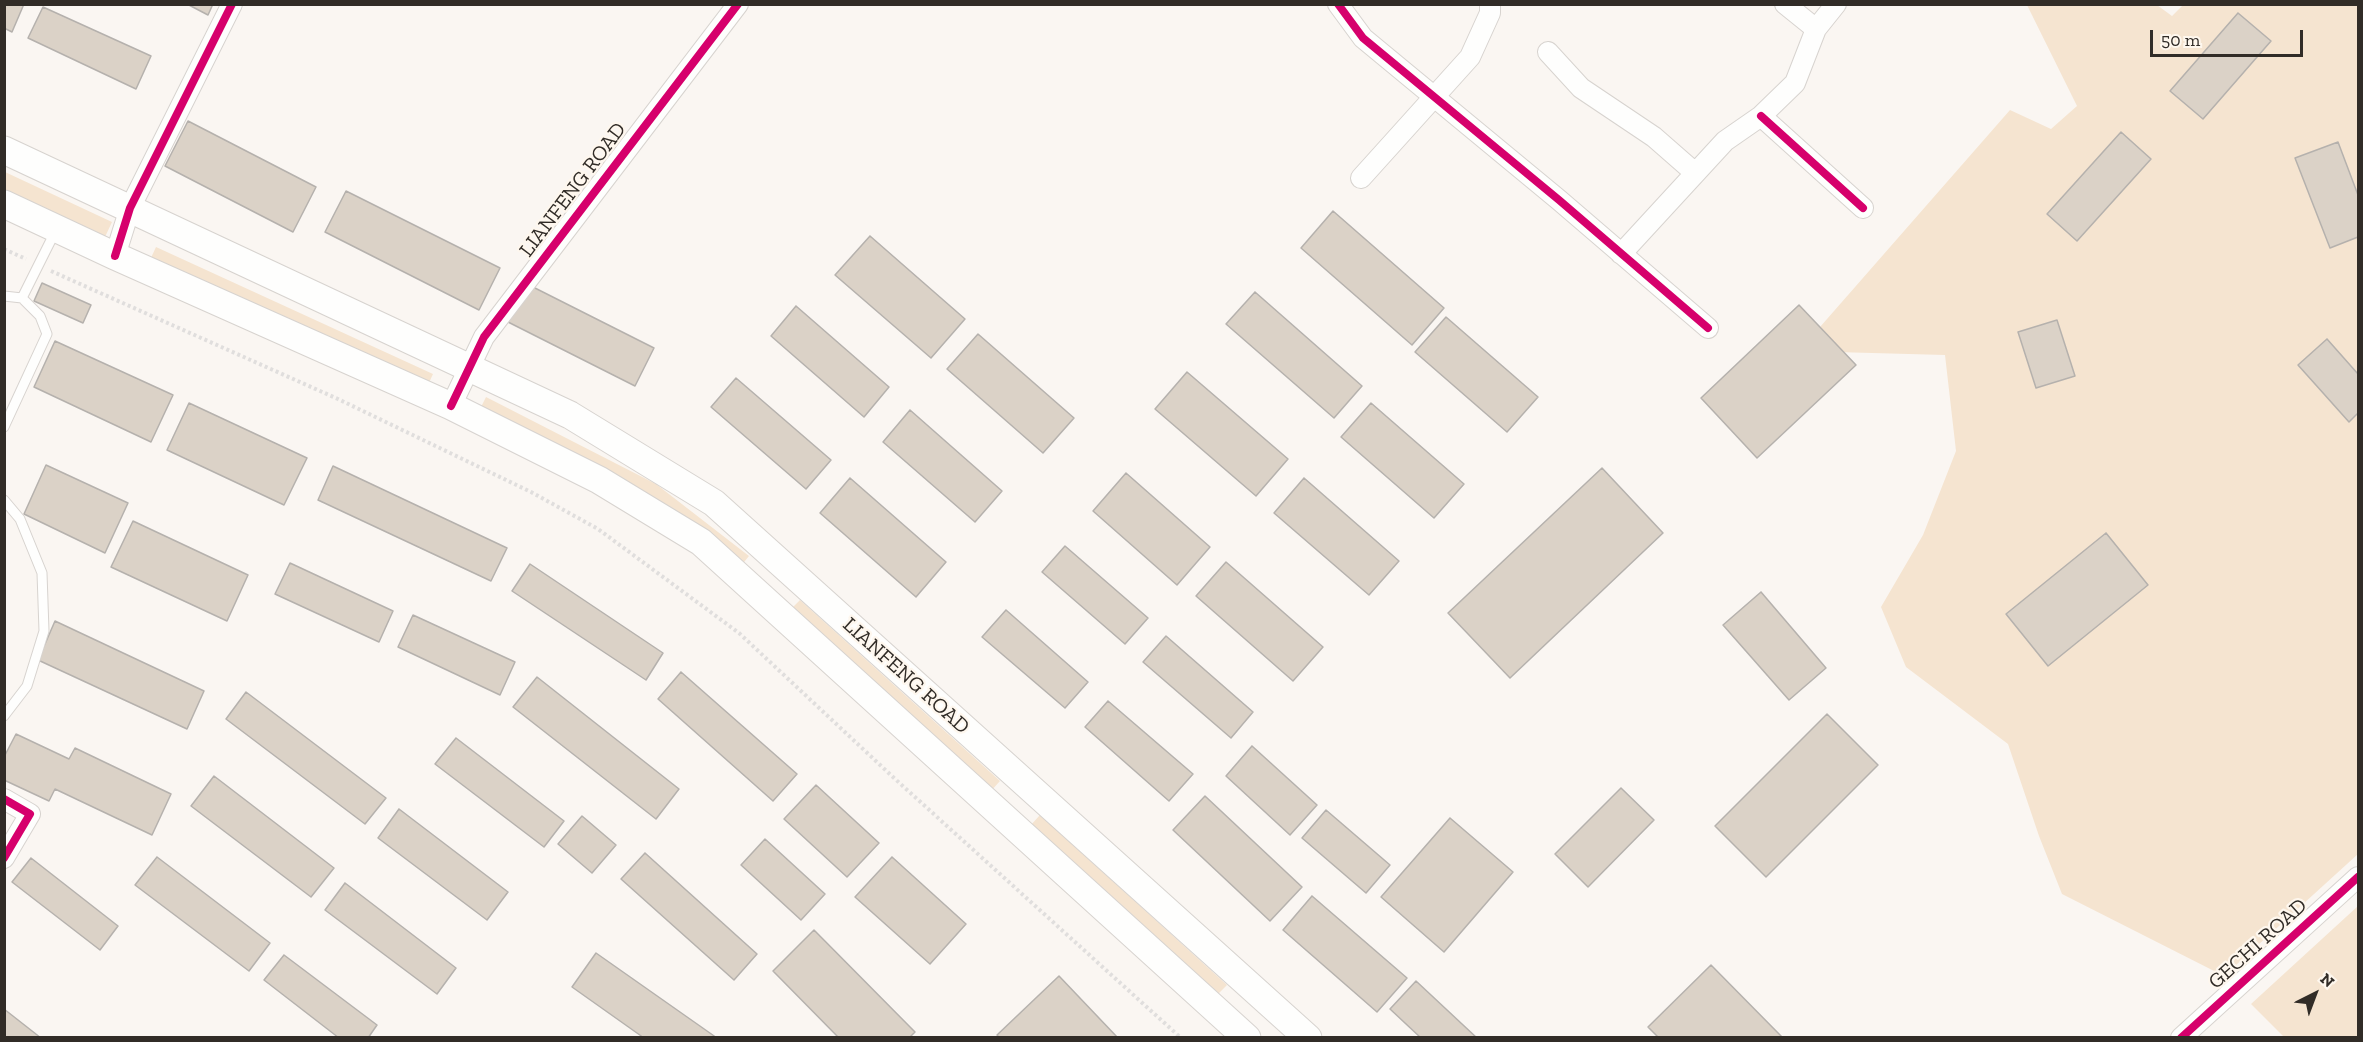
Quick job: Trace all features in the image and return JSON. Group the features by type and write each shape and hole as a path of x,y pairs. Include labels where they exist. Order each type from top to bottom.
{"main road":[{"name":"LIANFENG ROAD","path":"4,150 570,415 714,503 1308,1038"},
{"name":"LIANFENG ROAD","path":"4,204 451,406 598,480 701,542 1247,1038"}],"street":[{"path":"115,256 130,208 232,4"},
{"name":"LIANFENG ROAD","path":"451,406 484,338 738,4"},
{"path":"1338,4 1363,38 1559,200 1708,328"},
{"path":"1360,178 1470,57 1490,13 1490,4"},
{"path":"1785,4 1816,29"},
{"path":"1621,254 1694,172 1725,141 1761,116 1795,83 1816,29 1836,4"},
{"path":"1548,52 1581,88 1654,137 1694,172"},
{"path":"1761,116 1863,208"},
{"path":"4,800 30,814 4,858"},
{"name":"GECHI ROAD","path":"2181,1038 2358,877"}],"lane":[{"path":"22,298 57,228"},
{"path":"4,296 22,298 40,316 47,334 4,427"},
{"path":"4,500 20,519 42,573 44,631 27,686 4,716"}],"path":[{"path":"4,249 338,399 531,492 598,528 739,633 902,786 1182,1038"}],"shaded area":[{"path":"2027,5 2157,5 2172,16 2183,5 2358,5 2358,854 2224,976 2062,894 2039,836 2008,744 1906,667 1881,607 1923,535 1956,451 1945,355 1799,351 2010,110 2051,129 2077,106"},
{"path":"5,172 112,222 105,237 5,190"},
{"path":"156,247 433,374 427,387 150,260"},
{"path":"486,397 656,484 749,556 740,567 479,411"},
{"path":"800,600 1000,781 990,792 789,611"},
{"path":"1040,815 1227,985 1217,995 1030,826"},
{"path":"2358,906 2358,1037 2284,1037 2251,1004"}],"building":[{"path":"4,4 24,4 12,32 4,28"},
{"path":"187,4 213,4 208,15"},
{"path":"43,7 151,56 136,89 28,38"},
{"path":"2238,13 2271,41 2203,119 2170,91"},
{"path":"188,121 316,187 293,232 165,166"},
{"path":"2121,132 2151,159 2077,241 2047,214"},
{"path":"2338,142 2358,195 2358,237 2330,248 2295,158"},
{"path":"346,191 500,268 479,310 325,232"},
{"path":"1333,211 1444,308 1412,345 1301,248"},
{"path":"870,236 965,319 931,358 835,275"},
{"path":"42,283 91,305 83,323 34,301"},
{"path":"527,284 654,348 635,386 508,322"},
{"path":"1255,292 1362,386 1334,418 1226,324"},
{"path":"1799,305 1856,365 1757,458 1701,398"},
{"path":"796,306 889,387 864,417 771,336"},
{"path":"1446,317 1538,397 1507,432 1415,352"},
{"path":"2057,320 2075,376 2036,388 2018,332"},
{"path":"978,334 1074,418 1043,453 947,369"},
{"path":"2327,339 2358,374 2358,413 2349,422 2298,365"},
{"path":"55,341 173,395 151,442 34,387"},
{"path":"1187,372 1288,459 1256,496 1155,409"},
{"path":"736,378 831,460 806,489 711,407"},
{"path":"189,403 307,458 284,505 167,450"},
{"path":"1371,403 1464,484 1434,518 1341,437"},
{"path":"910,410 1002,491 975,522 883,442"},
{"path":"46,465 128,503 105,553 24,514"},
{"path":"333,466 507,548 491,581 318,500"},
{"path":"1602,468 1663,533 1510,678 1448,613"},
{"path":"1126,473 1210,547 1177,585 1093,511"},
{"path":"850,478 946,562 916,597 820,513"},
{"path":"1304,478 1399,561 1369,595 1274,513"},
{"path":"133,521 248,575 227,621 111,567"},
{"path":"2106,533 2148,585 2048,666 2006,614"},
{"path":"1065,546 1148,618 1125,644 1042,572"},
{"path":"1226,562 1323,647 1293,681 1196,596"},
{"path":"290,563 393,611 379,642 275,594"},
{"path":"530,564 663,653 646,680 512,591"},
{"path":"1761,592 1826,668 1789,700 1723,625"},
{"path":"1006,610 1088,682 1065,708 982,637"},
{"path":"413,615 515,662 500,695 398,647"},
{"path":"55,621 204,691 187,729 38,660"},
{"path":"1166,636 1253,712 1231,738 1143,662"},
{"path":"681,672 797,774 773,801 658,699"},
{"path":"537,677 679,789 656,819 513,707"},
{"path":"246,692 386,798 365,824 226,719"},
{"path":"1108,701 1193,774 1169,801 1085,727"},
{"path":"1827,714 1878,765 1766,877 1715,826"},
{"path":"16,734 69,759 75,748 171,794 152,835 55,789 49,801 4,780 4,757"},
{"path":"456,738 564,821 544,847 435,764"},
{"path":"1252,746 1317,805 1290,835 1226,776"},
{"path":"214,776 334,868 311,897 191,806"},
{"path":"816,785 879,843 847,877 784,819"},
{"path":"1621,788 1654,820 1588,887 1555,854"},
{"path":"1205,796 1302,887 1270,921 1173,830"},
{"path":"399,809 508,892 487,920 378,838"},
{"path":"1326,810 1390,865 1366,893 1302,838"},
{"path":"582,816 616,845 592,873 558,844"},
{"path":"1450,818 1513,872 1444,952 1381,897"},
{"path":"765,839 825,894 801,920 741,865"},
{"path":"645,853 757,954 734,980 621,879"},
{"path":"157,857 270,943 249,971 135,885"},
{"path":"892,857 966,924 930,964 855,897"},
{"path":"31,858 118,926 100,950 12,882"},
{"path":"345,883 456,968 437,994 325,910"},
{"path":"1312,896 1407,978 1377,1012 1283,930"},
{"path":"814,930 915,1032 909,1038 839,1038 773,971"},
{"path":"596,953 717,1038 644,1038 572,987"},
{"path":"284,955 377,1025 368,1038 339,1038 264,980"},
{"path":"1711,965 1783,1038 1659,1038 1648,1027"},
{"path":"1059,976 1118,1038 1000,1038 997,1035"},
{"path":"1416,981 1477,1038 1421,1038 1390,1009"},
{"path":"4,1009 41,1038 4,1038"}],"cycle path":[{"path":"115,256 130,208 232,4"},
{"path":"451,406 484,337 738,4"},
{"path":"1338,4 1363,38 1559,200 1708,328"},
{"path":"1761,116 1863,208"},
{"path":"4,799 30,814 4,858"},
{"path":"2181,1038 2358,877"}]}
